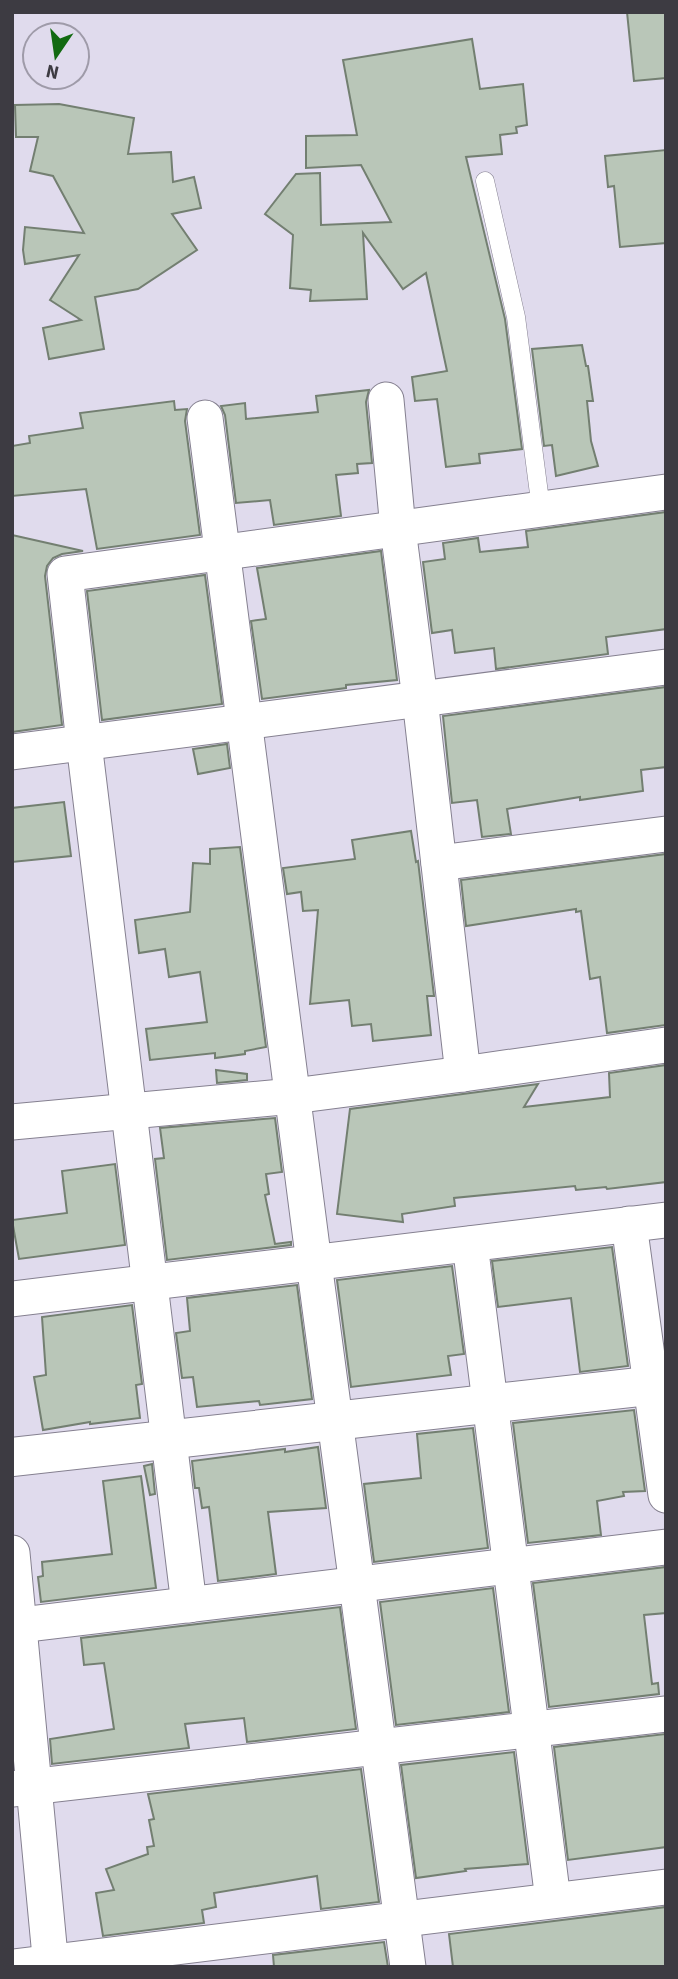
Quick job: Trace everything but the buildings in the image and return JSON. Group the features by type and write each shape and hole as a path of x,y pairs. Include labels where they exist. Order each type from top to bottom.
{"street":[{"path":"386,400 398,529 463,1074"},
{"path":"205,418 334,1421 408,1967"},
{"path":"189,1605 83,743 65,574 666,492"},
{"path":"12,752 666,667"},
{"path":"439,863 666,834"},
{"path":"12,1122 293,1096 666,1045"},
{"path":"12,1299 666,1220"},
{"path":"629,1224 659,1385 666,1495"},
{"path":"470,1244 553,1900"},
{"path":"12,1457 659,1385"},
{"path":"16,1625 666,1547"},
{"path":"12,1553 23,1788 50,1965"},
{"path":"23,1788 666,1714"},
{"path":"13,1967 50,1965 666,1887"}],"lane":[{"path":"485,181 516,317 541,509"}]}
